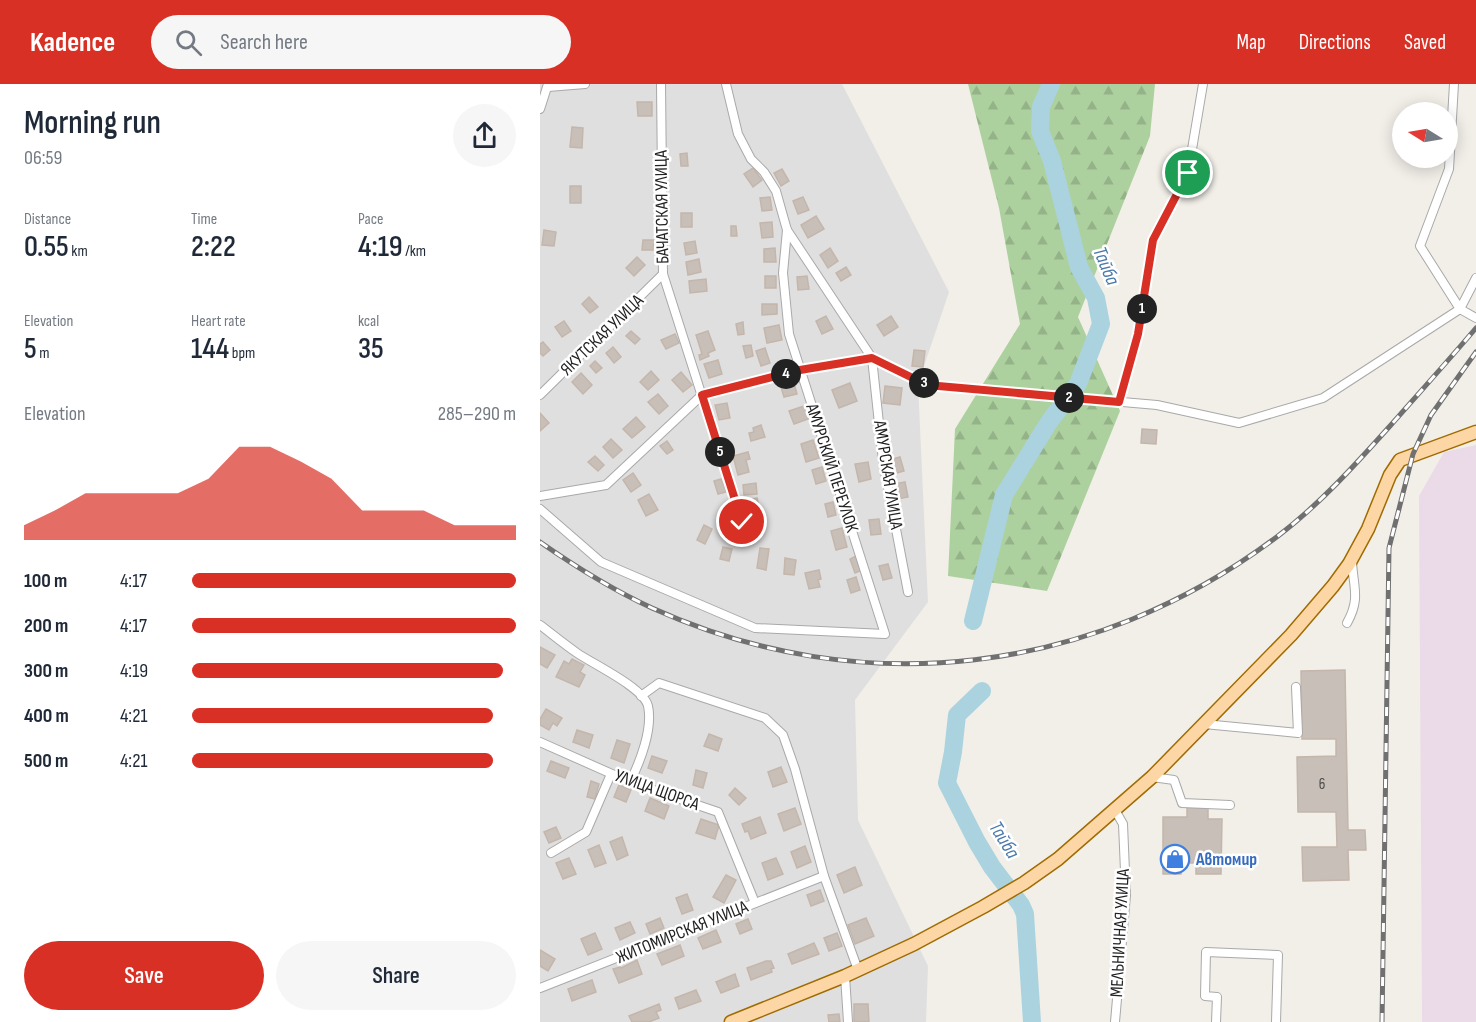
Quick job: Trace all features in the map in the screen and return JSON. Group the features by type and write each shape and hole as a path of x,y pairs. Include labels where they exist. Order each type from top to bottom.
{"main road":[{"path":"731,1022 845,976 914,944 984,907 1058,859 1152,777 1291,635 1334,586 1368,529 1390,475 1400,460 1476,432"}],"street":[{"path":"540,109 548,86 585,84"},
{"name":"БАЧАТСКАЯ УЛИЦА","path":"661,84 663,274 742,522"},
{"path":"726,84 738,134 752,159 776,191 787,230 872,358 927,385 1157,405 1239,423 1323,398 1460,309 1476,278"},
{"path":"1119,402 1138,334 1153,240 1188,173 1203,84"},
{"path":"1454,84 1449,169 1420,246 1460,309 1476,318"},
{"name":"АМУРСКИЙ ПЕРЕУЛОК","path":"540,509 601,562 755,628 885,634 789,334 783,273 787,230"},
{"name":"ЯКУТСКАЯ УЛИЦА","path":"540,395 663,274"},
{"path":"540,496 606,485 702,395 800,370 872,358"},
{"name":"АМУРСКАЯ УЛИЦА","path":"872,358 883,461 908,592"},
{"path":"1347,623 1355,608 1356,597 1352,559"},
{"path":"540,625 578,654 636,689 648,704 648,724 642,759 630,782"},
{"path":"641,696 659,683 765,718 783,735 795,769 824,876 858,970"},
{"path":"1202,724 1298,733 1296,687"},
{"name":"УЛИЦА ЩОРСА","path":"540,742 630,782 717,812 755,903"},
{"path":"550,853 586,832 611,774"},
{"path":"1152,777 1174,780 1182,803 1230,805"},
{"name":"МЕЛЬНИЧНАЯ УЛИЦА","path":"1115,810 1123,824 1126,896 1115,1022"},
{"name":"ЖИТОМИРСКАЯ УЛИЦА","path":"540,988 824,876"},
{"path":"1216,1022 1217,997 1205,996 1206,952 1278,955 1276,1022"},
{"path":"845,976 848,1022"}],"shaded area":[{"path":"540,84 842,84 949,292 918,384 928,602 855,700 858,820 928,966 926,1022 540,1022"},
{"path":"1476,445 1476,1022 1422,1022 1419,496 1444,452"}],"green space":[{"path":"968,84 1155,84 1150,136 1078,317 1120,411 1047,591 948,576 955,429 1020,324 999,208"}],"building":[{"path":"637,102 652,102 652,116 638,116"},
{"path":"572,127 583,128 582,148 570,147"},
{"path":"687,153 688,166 681,166 680,154"},
{"path":"753,168 762,180 753,187 744,174"},
{"path":"782,169 789,181 781,186 774,173"},
{"path":"570,186 581,186 581,203 570,203"},
{"path":"770,197 772,210 762,211 760,198"},
{"path":"803,197 809,210 798,214 793,201"},
{"path":"681,213 692,213 692,227 681,227"},
{"path":"816,216 824,229 808,238 801,225"},
{"path":"772,222 773,237 762,238 760,223"},
{"path":"731,226 736,226 737,236 731,236"},
{"path":"544,230 556,232 554,246 542,245"},
{"path":"643,240 654,240 653,250 642,250"},
{"path":"695,241 697,253 686,255 684,243"},
{"path":"775,248 776,262 764,262 764,249"},
{"path":"830,248 838,261 828,268 820,255"},
{"path":"637,257 645,265 634,276 626,268"},
{"path":"699,259 701,272 688,275 686,262"},
{"path":"846,267 851,275 841,281 836,273"},
{"path":"765,276 776,276 776,288 765,288"},
{"path":"807,276 809,289 798,290 797,277"},
{"path":"706,279 707,291 690,293 689,281"},
{"path":"589,297 598,307 590,313 582,304"},
{"path":"762,304 777,304 777,314 762,315"},
{"path":"826,316 833,329 822,334 816,321"},
{"path":"891,316 898,327 884,336 877,325"},
{"path":"564,321 571,331 562,337 555,327"},
{"path":"743,322 744,334 738,335 736,324"},
{"path":"779,325 782,340 767,343 764,328"},
{"path":"631,331 640,339 635,344 626,336"},
{"path":"708,331 715,350 700,360 699,355 702,354 696,335"},
{"path":"675,334 679,343 666,349 661,340"},
{"path":"543,342 550,350 543,356 540,353 540,344"},
{"path":"751,345 753,356 746,358 743,346"},
{"path":"613,347 621,357 614,363 606,353"},
{"path":"765,348 770,363 761,366 756,351"},
{"path":"914,350 925,351 923,367 912,366"},
{"path":"718,360 722,374 709,378 704,364"},
{"path":"595,361 602,368 596,373 590,366"},
{"path":"651,371 659,380 648,390 640,382"},
{"path":"681,372 692,385 683,392 672,380"},
{"path":"581,373 592,385 583,394 572,382"},
{"path":"794,383 797,394 784,397 781,387"},
{"path":"850,383 857,401 839,408 832,390"},
{"path":"885,386 902,388 900,405 883,403"},
{"path":"658,394 668,406 659,414 648,402"},
{"path":"727,403 730,418 719,420 715,405"},
{"path":"804,406 808,419 794,424 789,411"},
{"path":"540,413 549,423 540,431"},
{"path":"636,417 645,427 632,438 623,429"},
{"path":"761,425 765,437 751,441 749,433 754,432 753,428"},
{"path":"1142,429 1157,430 1156,444 1141,443"},
{"path":"611,439 622,450 613,458 603,447"},
{"path":"813,440 819,458 806,462 801,444"},
{"path":"667,441 673,450 667,454 660,446"},
{"path":"748,452 750,459 746,460 749,472 738,475 733,456"},
{"path":"595,456 604,465 598,471 588,462"},
{"path":"900,457 904,471 893,474 889,460"},
{"path":"868,462 871,479 859,482 855,464"},
{"path":"822,467 826,481 816,484 812,470"},
{"path":"633,473 641,485 631,492 623,480"},
{"path":"721,479 726,492 718,494 714,481"},
{"path":"905,482 908,497 897,499 895,484"},
{"path":"756,483 757,494 744,495 743,485"},
{"path":"649,494 658,510 646,516 638,500"},
{"path":"757,498 760,511 748,514 745,501"},
{"path":"833,502 836,515 828,517 825,504"},
{"path":"879,519 881,534 871,535 869,520"},
{"path":"704,525 712,529 705,544 697,540"},
{"path":"842,528 847,547 836,550 831,531"},
{"path":"723,547 732,549 729,561 720,559"},
{"path":"760,548 769,549 766,570 757,568"},
{"path":"856,556 862,570 855,573 850,559"},
{"path":"785,558 796,560 794,575 784,574"},
{"path":"888,564 892,578 883,580 879,566"},
{"path":"819,570 820,587 809,589 805,573"},
{"path":"856,577 860,590 851,593 847,580"},
{"path":"540,647 555,655 547,668 540,664"},
{"path":"572,659 584,665 580,672 585,675 579,687 556,677 564,661 569,664"},
{"path":"1345,670 1348,830 1365,830 1366,850 1348,850 1349,880 1303,881 1302,847 1337,847 1336,812 1298,812 1297,757 1336,756 1336,739 1302,739 1301,671"},
{"path":"546,709 562,718 557,726 553,723 549,730 540,725 540,719"},
{"path":"577,730 593,735 589,748 573,742"},
{"path":"709,734 722,739 718,751 704,746"},
{"path":"617,740 630,744 624,763 611,758"},
{"path":"652,756 667,761 662,773 648,768"},
{"path":"551,761 569,768 565,778 547,771"},
{"path":"781,767 787,782 773,787 768,772"},
{"path":"696,770 707,773 703,788 693,785"},
{"path":"591,781 599,784 595,799 587,797"},
{"path":"619,785 631,790 626,802 614,797"},
{"path":"735,788 746,798 739,805 729,795"},
{"path":"650,798 669,806 664,819 645,811"},
{"path":"1187,807 1208,807 1208,819 1222,819 1221,874 1196,874 1196,863 1181,863 1181,874 1163,874 1163,817 1187,817"},
{"path":"795,808 801,824 784,831 778,814"},
{"path":"760,817 766,833 751,839 742,824"},
{"path":"701,819 719,825 715,839 696,833"},
{"path":"556,827 561,838 549,843 544,832"},
{"path":"622,837 628,855 617,860 610,842"},
{"path":"599,845 606,863 595,867 588,850"},
{"path":"805,846 811,862 797,868 791,852"},
{"path":"569,858 576,874 563,879 556,863"},
{"path":"776,858 783,874 768,880 762,863"},
{"path":"855,867 862,885 844,893 837,875"},
{"path":"726,875 736,880 724,903 713,897"},
{"path":"820,890 824,901 811,906 807,895"},
{"path":"687,894 693,910 682,914 676,898"},
{"path":"660,918 664,928 650,934 646,924"},
{"path":"866,918 874,936 855,944 848,925"},
{"path":"748,919 752,929 740,934 736,924"},
{"path":"630,922 635,933 620,940 615,928"},
{"path":"716,930 721,942 703,949 698,938"},
{"path":"595,933 602,949 588,955 581,939"},
{"path":"837,933 842,946 829,951 824,938"},
{"path":"814,943 819,954 792,964 788,954"},
{"path":"680,945 684,956 662,965 657,954"},
{"path":"540,950 555,959 548,971 540,966"},
{"path":"637,960 642,974 619,983 613,969 621,968"},
{"path":"771,961 774,968 771,969 772,972 751,980 747,968"},
{"path":"735,974 739,986 721,993 716,982"},
{"path":"592,980 596,992 572,1001 568,989"},
{"path":"696,990 701,1001 679,1009 675,998"},
{"path":"659,1004 661,1010 656,1012 659,1018 649,1022 632,1022 629,1016"},
{"path":"854,1004 868,1004 869,1022 854,1022"},
{"path":"839,1014 840,1022 829,1022 828,1015"}],"waterway":[{"name":"Тайба","path":"973,621 1004,495 1049,422 1078,384 1101,324 1096,298 1079,267 1052,161 1040,131 1041,107 1051,84"},
{"name":"Тайба","path":"982,691 957,715 947,783 977,842 1025,914 1032,1022"}],"railway":[{"path":"540,542 595,578 652,608 732,638 813,656 894,664 975,660 1054,645 1132,619 1207,583 1278,536 1308,511 1350,470 1476,328"},
{"path":"1382,1022 1389,548 1413,454 1431,415 1476,352"}],"place":[{"name":"Автомир","path":"1175,859"}],"route":[{"path":"742,522 702,395 800,370 872,358 927,385 1119,402 1138,334 1153,240 1188,173"}]}
